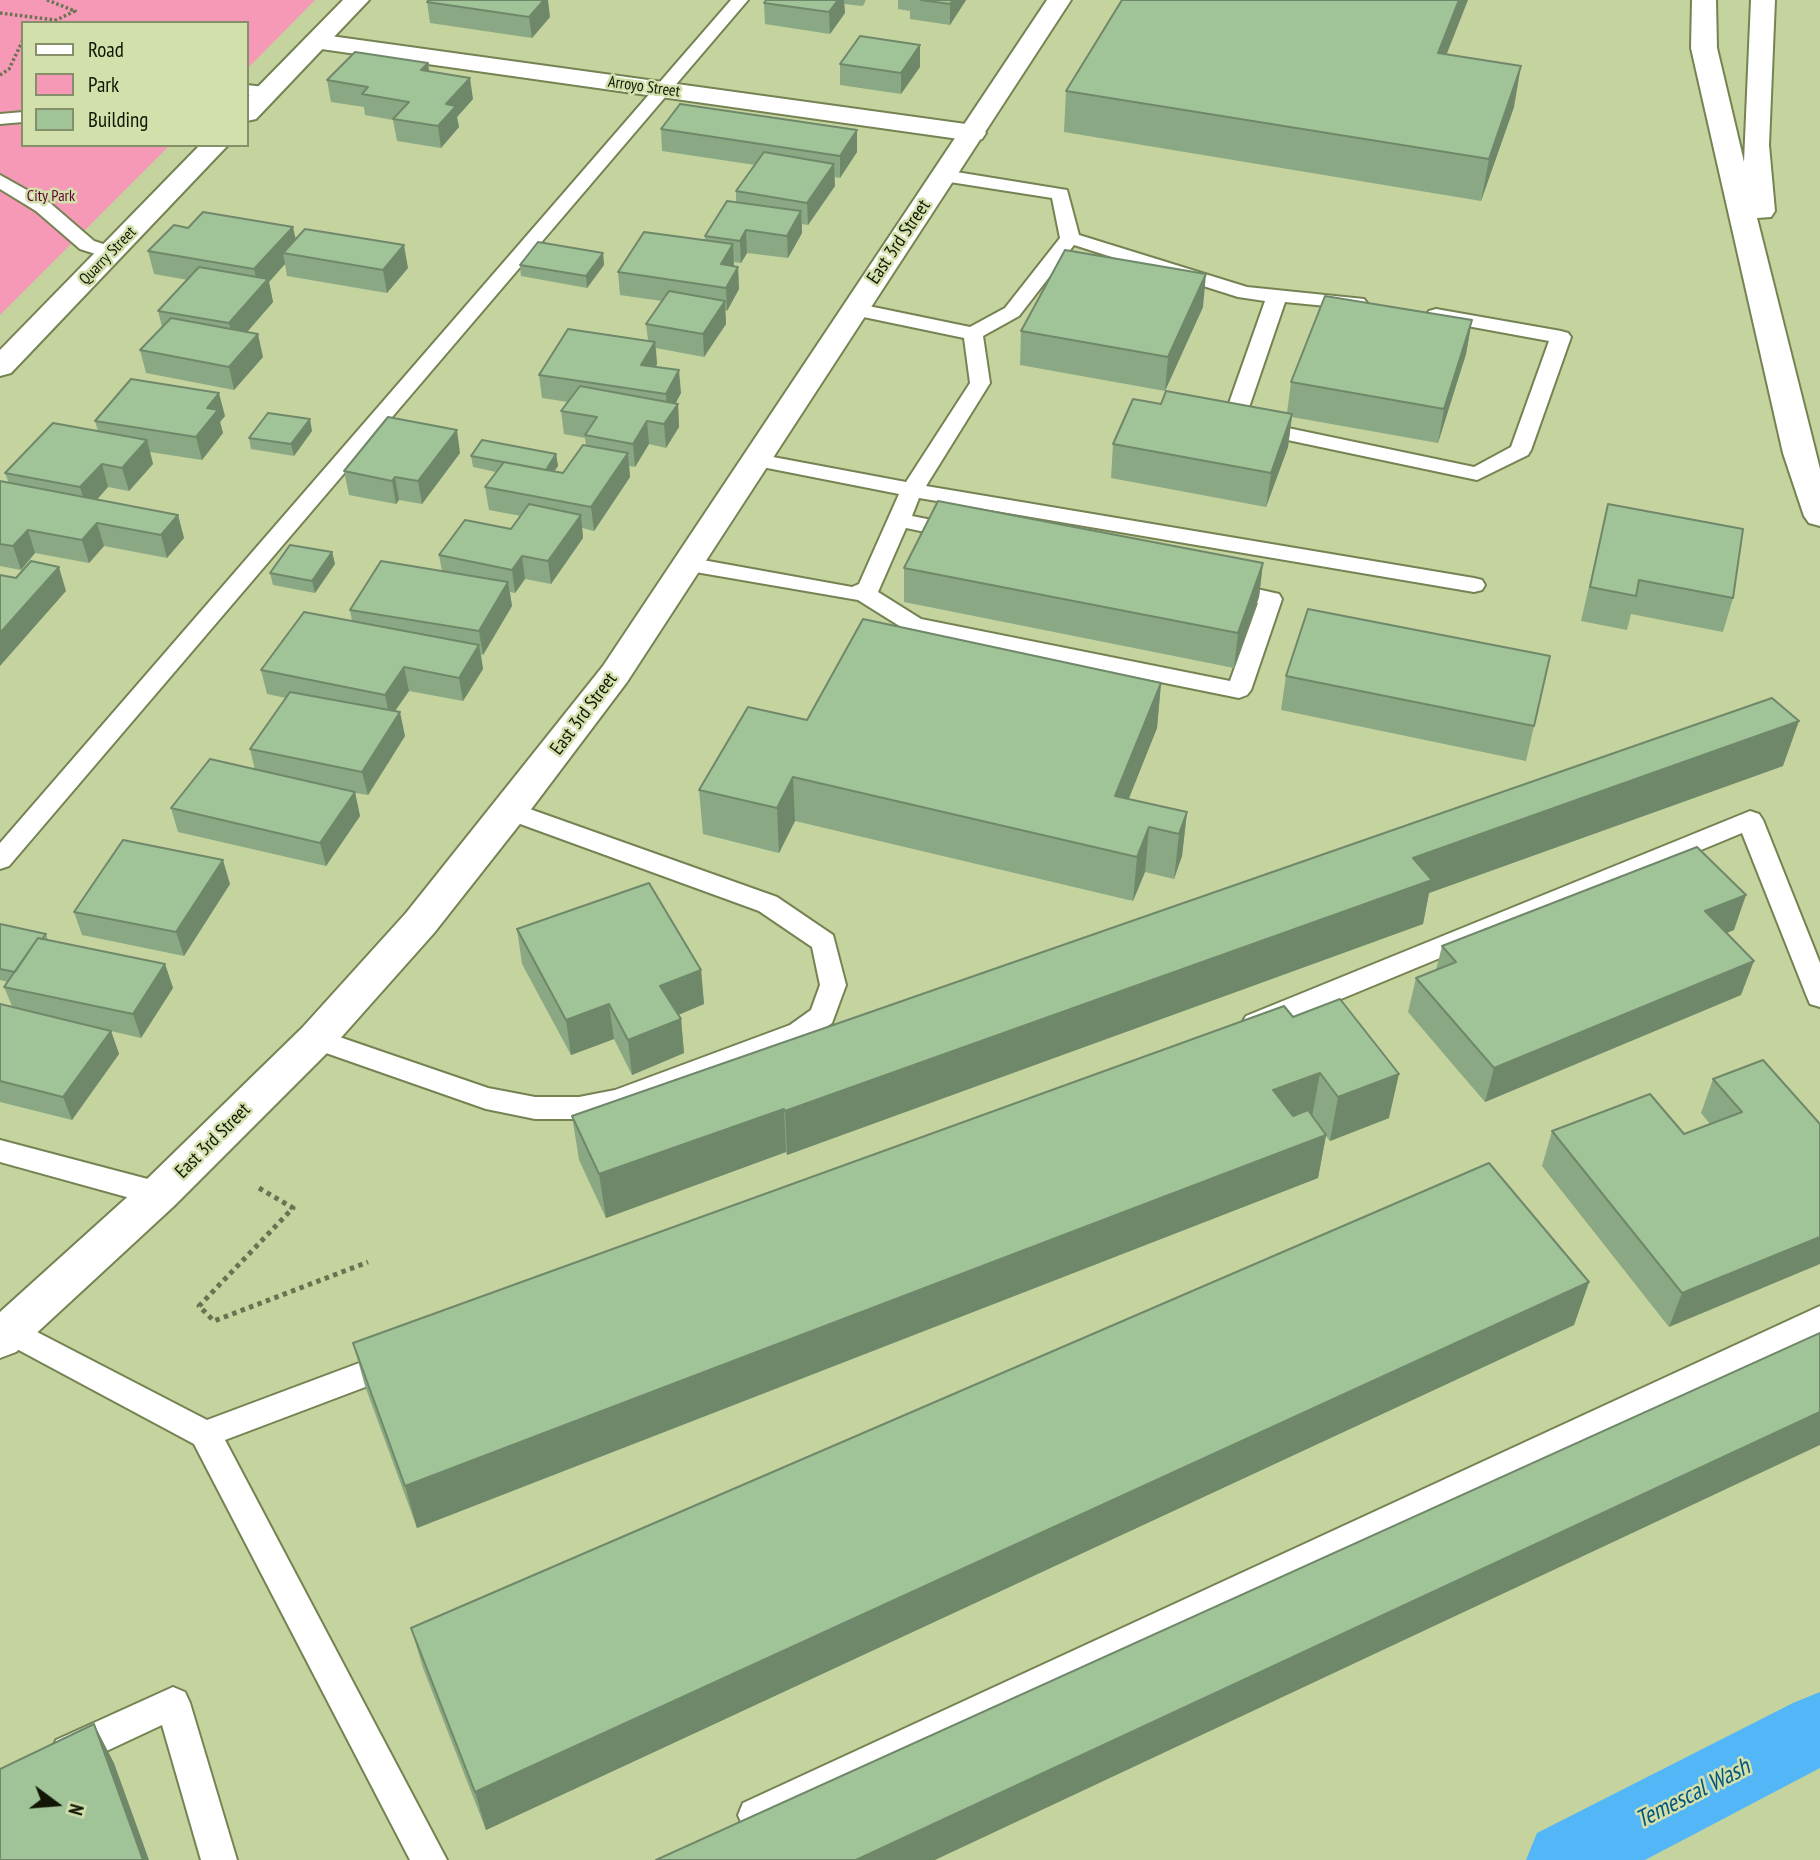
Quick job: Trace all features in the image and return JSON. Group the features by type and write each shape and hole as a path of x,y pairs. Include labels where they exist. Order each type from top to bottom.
{"main road":[{"path":"248,111 257,91 316,41 357,0"},
{"name":"East 3rd Street","path":"5,1335 159,1194 316,1039 420,923 510,811 615,674 1059,0"},
{"path":"1704,0 1704,48 1799,453 1820,516"},
{"path":"1763,0 1756,145 1771,338"},
{"name":"Arroyo Street","path":"316,41 973,133"},
{"name":"Quarry Street","path":"0,367 213,147"}],"lane":[{"path":"0,860 740,0"},
{"path":"0,119 21,117"},
{"path":"944,176 1060,194 1070,239"},
{"path":"0,181 43,206 87,245 111,253"},
{"path":"1070,239 1245,293 1371,304"},
{"path":"854,309 973,334 1012,312 1070,239"},
{"path":"1277,296 1233,423 1477,474 1520,450 1561,337 1411,311"},
{"path":"686,564 852,594 870,587 912,490 980,383 973,334"},
{"path":"757,460 912,490 1474,586"},
{"path":"899,520 974,535"},
{"path":"861,592 914,625 1239,690 1271,599 1204,584"},
{"path":"316,1039 486,1098 535,1108 579,1108 618,1100 787,1037 800,1032 822,1016 833,985 824,942 768,904 510,811"},
{"path":"1234,1032 1750,820 1820,997"},
{"path":"0,1151 159,1194"},
{"path":"723,1831 1820,1319"},
{"path":"5,1335 205,1434 429,1860"},
{"path":"205,1434 424,1352"},
{"path":"37,1766 173,1703 219,1860"}],"path":[{"path":"0,13 56,20 75,11 47,0"},
{"path":"0,75 9,69 21,44"},
{"path":"259,1188 293,1208 199,1306 214,1321 368,1262"}],"green space":[{"name":"City Park","path":"0,0 315,0 248,68 248,21 21,21 21,147 168,147 0,315"}],"building":[{"path":"544,0 529,17 427,2"},
{"path":"766,0 838,0 829,12 764,3"},
{"path":"921,0 953,0 950,4"},
{"path":"1122,0 1459,0 1438,53 1521,66 1489,159 1066,91"},
{"path":"860,36 920,45 901,73 840,64"},
{"path":"355,52 428,63 421,70 470,78 446,104 456,106 438,126 393,119 409,102 362,94 368,87 327,80"},
{"path":"680,104 857,130 840,156 661,129"},
{"path":"764,152 834,164 807,203 736,191"},
{"path":"727,201 801,211 787,236 746,230 740,241 705,236"},
{"path":"203,212 293,227 254,269 148,251 174,225 188,228"},
{"path":"305,229 404,245 383,270 283,253"},
{"path":"644,232 733,244 721,264 738,267 726,288 618,272"},
{"path":"538,242 603,253 586,276 520,265"},
{"path":"1065,250 1206,274 1168,357 1021,331"},
{"path":"199,267 268,279 229,323 158,311"},
{"path":"669,291 725,301 703,334 646,324"},
{"path":"1325,296 1472,320 1444,409 1291,382"},
{"path":"171,318 258,334 229,367 140,350"},
{"path":"568,329 655,342 641,365 679,370 666,394 539,375"},
{"path":"131,379 219,393 207,408 218,410 196,437 95,421"},
{"path":"580,386 678,404 664,424 647,421 633,444 585,435 597,417 561,411"},
{"path":"1166,391 1292,414 1271,473 1113,444 1133,399 1161,404"},
{"path":"268,413 310,419 291,444 249,438"},
{"path":"388,417 457,430 418,481 395,477 392,481 344,471"},
{"path":"53,423 147,440 122,468 102,464 80,487 5,473"},
{"path":"482,440 556,454 546,470 471,456"},
{"path":"583,445 628,453 591,507 485,487 504,462 563,473"},
{"path":"0,481 178,515 161,535 97,523 82,540 28,530 13,546 0,544"},
{"path":"938,501 1263,563 1238,633 904,568"},
{"path":"529,504 581,515 548,561 522,556 512,570 439,555 465,520 511,529"},
{"path":"1608,504 1743,529 1733,598 1639,580 1636,596 1590,587"},
{"path":"290,545 332,552 312,581 270,573"},
{"path":"31,561 59,567 0,633 0,575 16,578"},
{"path":"381,561 508,582 479,631 350,610"},
{"path":"1308,609 1550,656 1534,726 1286,676"},
{"path":"304,612 479,645 459,678 404,667 385,695 261,670"},
{"path":"863,619 1161,683 1115,796 1187,812 1179,834 1149,827 1137,857 793,777 777,808 699,790 748,707 807,720"},
{"path":"290,692 400,712 362,772 250,749"},
{"path":"1772,698 1799,721 1413,858 1432,880 785,1111 784,1109 599,1174 572,1116"},
{"path":"210,759 355,792 320,843 171,808"},
{"path":"123,840 223,860 176,932 74,912"},
{"path":"1697,847 1746,895 1705,911 1754,961 1494,1068 1416,978 1456,962 1442,946"},
{"path":"649,883 701,970 660,986 681,1019 628,1040 609,1004 566,1020 517,929"},
{"path":"0,924 46,934 42,939 38,938 15,972 0,969"},
{"path":"38,938 165,964 133,1014 4,987"},
{"path":"1340,999 1399,1074 1338,1097 1320,1073 1273,1090 1293,1116 1308,1110 1326,1135 405,1486 353,1343 1284,1006 1293,1017"},
{"path":"0,1004 111,1031 63,1097 0,1081"},
{"path":"1763,1060 1820,1124 1820,1237 1682,1293 1552,1131 1650,1094 1684,1134 1742,1112 1713,1079"},
{"path":"1489,1163 1589,1282 475,1792 411,1628"},
{"path":"1820,1333 1820,1412 856,1860 656,1860"},
{"path":"94,1724 143,1860 0,1860 0,1769"}],"waterway":[{"name":"Temescal Wash","path":"1565,1860 1820,1728"}]}
